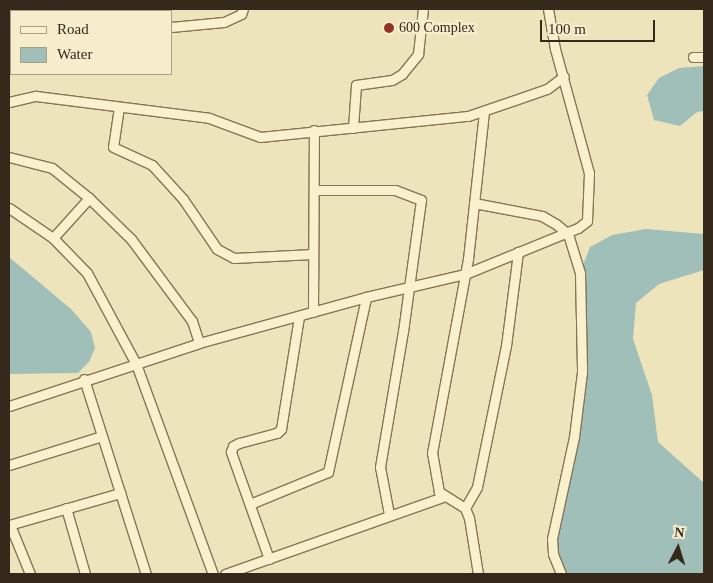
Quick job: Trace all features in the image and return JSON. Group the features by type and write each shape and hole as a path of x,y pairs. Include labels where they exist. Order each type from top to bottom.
{"street":[{"path":"172,27 224,22 241,14 243,9"},
{"path":"353,128 356,85 392,80 402,74 418,54 423,9"},
{"path":"9,406 84,379 199,343 366,297 465,274 568,234 587,221 590,195 589,173 548,9"},
{"path":"694,57 704,57"},
{"path":"9,102 36,96 209,118 260,137 314,130 353,128 468,116 547,89 564,76"},
{"path":"119,107 113,147 152,165 183,199 216,250 234,258 313,254"},
{"path":"443,497 432,453 465,274 484,111"},
{"path":"313,312 314,130"},
{"path":"9,156 52,168 89,198 131,239 192,321 199,343"},
{"path":"315,190 395,190 421,200 410,286 380,467 389,514"},
{"path":"53,238 89,198"},
{"path":"474,203 542,216 568,234 580,274 582,362 574,437 553,521 553,554 561,574"},
{"path":"9,208 53,238 87,274 136,364 213,574"},
{"path":"478,574 465,508 477,487 506,346 518,252"},
{"path":"250,504 328,472 366,297"},
{"path":"269,559 231,452 233,446 281,429 299,316"},
{"path":"84,379 146,574"},
{"path":"9,465 102,436"},
{"path":"30,574 9,525 120,493"},
{"path":"225,574 389,514 443,497 465,508"},
{"path":"66,508 85,574"}],"water":[{"path":"704,66 704,111 697,112 680,126 654,120 647,95 659,78 679,68"},
{"path":"646,229 704,234 704,270 659,284 636,303 633,339 652,395 658,442 704,483 704,574 561,574 552,539 574,437 582,372 580,273 590,247 612,235"},
{"path":"9,257 71,309 91,332 95,348 89,362 78,373 9,374"}],"place":[{"name":"600 Complex","path":"389,28"}]}
